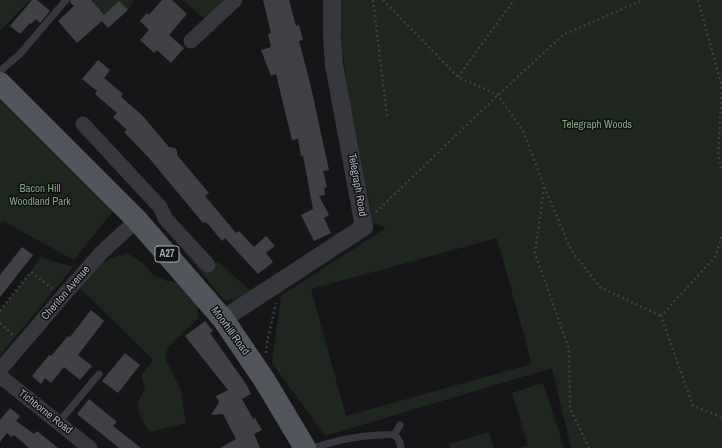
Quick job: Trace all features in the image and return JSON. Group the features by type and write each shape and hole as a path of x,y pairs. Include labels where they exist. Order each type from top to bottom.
{"main road":[{"name":"Moorhill Road","path":"0,83 139,222 223,319 265,381 305,448"}],"street":[{"path":"191,41 235,0"},
{"name":"Telegraph Road","path":"223,319 364,227 334,65 332,0"},
{"path":"83,124 160,207 164,218 208,266"},
{"path":"139,222 160,207"},
{"name":"Cheriton Avenue","path":"0,370 62,296 102,252 139,222"},
{"name":"Tichborne Road","path":"0,376 90,448"}],"lane":[{"path":"0,71 20,54 66,0"},
{"path":"59,422 99,374"},
{"path":"394,435 400,425"},
{"path":"313,448 360,436 394,435 399,440 401,448"}],"path":[{"path":"373,0 387,116"},
{"path":"383,0 458,77 498,95 523,131 571,250 600,287 661,316 693,406 722,417"},
{"path":"458,77 514,0"},
{"path":"364,227 376,212 498,95 564,35 643,0"},
{"path":"698,0 722,87 718,154 722,172"},
{"path":"544,186 536,253 569,348 570,408 590,448"},
{"path":"661,316 715,257 722,237"},
{"path":"0,311 31,272 62,296"},
{"path":"265,381 266,342 278,296 286,278"}],"green space":[{"path":"0,0 30,0 0,31"},
{"path":"91,0 134,0 128,10 119,1 100,19"},
{"path":"183,0 227,0 225,4 206,17 202,17"},
{"name":"Telegraph Woods","path":"337,0 722,0 722,448 571,448 552,368 325,436 272,363 281,296 386,228 373,223 346,81","holes":["497,238 532,364 346,416 311,289"]},
{"name":"Bacon Hill Woodland Park","path":"0,97 113,211 74,260 3,221 0,223"},
{"path":"160,222 209,270 217,261 251,291 233,301 232,299 227,301 224,300 184,251 159,224"},
{"path":"127,253 144,264 153,275 194,290 199,317 168,347 165,358 180,388 186,423 150,432 142,420 138,411 138,406 145,388 141,375 153,360 78,286 95,268 105,261"},
{"path":"40,257 73,267 0,355 0,311 31,272"},
{"path":"543,383 564,448 519,448 528,445 512,393"},
{"path":"489,432 494,448 450,448 449,444"}],"building":[{"path":"32,0 37,0 50,11 40,23 36,19 20,34 10,26"},
{"path":"71,0 91,0 104,15 119,1 128,10 108,28 102,21 77,43 58,21 74,6 70,2"},
{"path":"162,0 172,0 187,14 169,35 184,48 171,63 157,50 154,53 140,40 149,30 140,21 147,13 149,15"},
{"path":"263,0 289,0 296,26 299,25 303,40 299,41 310,83 329,170 323,171 327,187 324,188 325,195 319,196 329,215 324,218 331,233 314,241 301,215 313,209 303,155 301,156 298,139 292,140 276,74 271,76 261,50 271,47 268,34 271,33"},
{"path":"98,60 110,70 104,78 123,94 121,97 142,115 169,147 175,148 177,155 209,193 205,196 236,233 239,231 254,247 266,236 275,246 266,253 273,262 258,274 225,238 222,241 208,224 205,222 203,223 149,158 124,132 127,130 113,117 117,113 95,94 97,91 82,79"},
{"path":"22,247 33,255 0,297 0,275"},
{"path":"91,310 104,321 78,355 92,366 80,380 64,367 51,383 45,378 41,384 32,376 49,355 51,356 68,336 70,337"},
{"path":"205,321 213,331 210,333 246,384 251,394 242,399 253,419 255,418 262,430 254,434 260,448 220,448 236,439 223,414 211,415 219,402 216,396 228,390 185,336"},
{"path":"125,353 140,365 118,393 102,381"},
{"path":"89,399 117,422 113,426 141,448 119,448 77,414"},
{"path":"10,408 20,416 16,421 34,434 37,431 58,448 29,448 14,435 12,437 7,433 0,442 0,420"}]}
